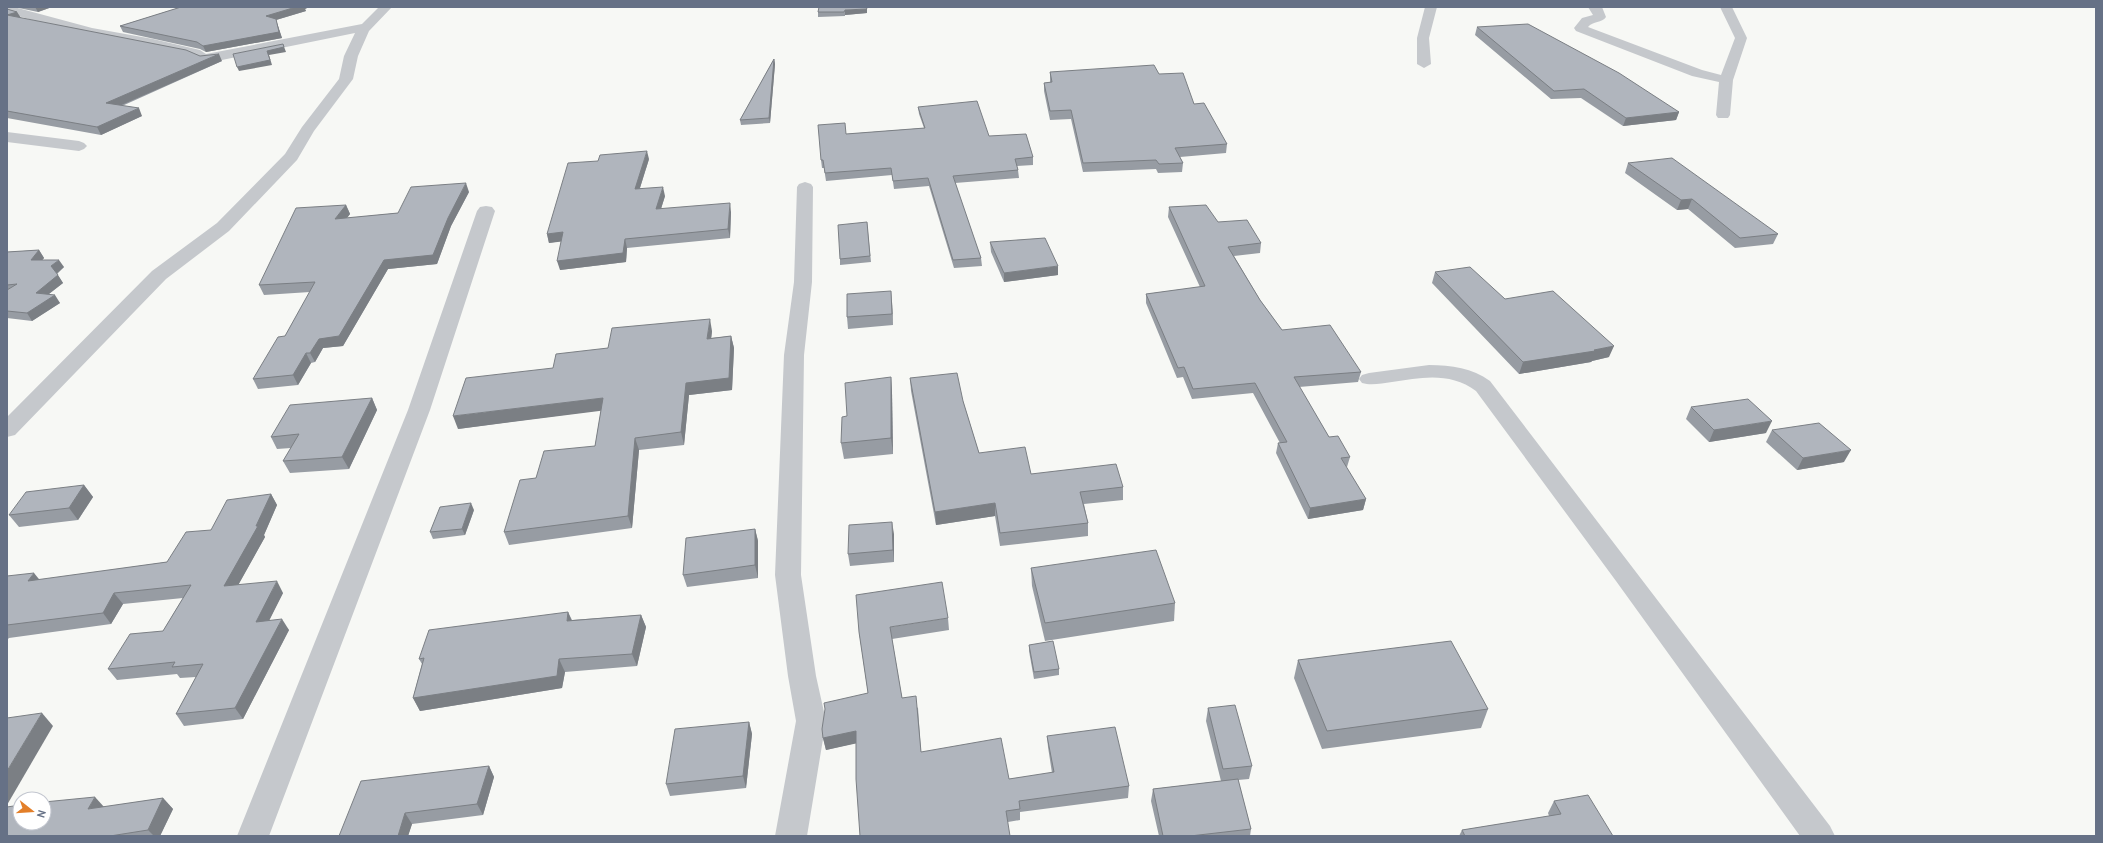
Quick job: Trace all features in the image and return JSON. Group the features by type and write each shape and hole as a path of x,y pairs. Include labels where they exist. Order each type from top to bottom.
{"street":[{"path":"7,430 159,275 223,227 291,157 306,130 346,79 351,56 365,27 386,7"},
{"path":"1424,64 1423,38 1431,7"},
{"path":"1594,7 1597,9 1600,17 1586,22 1580,28 1697,73 1726,80"},
{"path":"1723,115 1726,80 1741,38 1726,7"},
{"path":"7,9 91,32 153,42 195,53 204,58 218,57 365,27"},
{"path":"7,137 78,146"},
{"path":"791,836 811,721 802,676 788,575 794,355 803,282 805,187"},
{"path":"253,836 419,410 486,210"},
{"path":"1369,379 1447,370 1476,379 1483,386 1624,574 1782,790 1818,836"}],"building":[{"path":"181,7 296,7 266,16 276,19 279,32 203,46 197,42 120,26"},
{"path":"819,7 866,7 867,9 845,10 844,12 818,12"},
{"path":"7,9 17,12 7,15"},
{"path":"7,15 186,50 200,56 219,54 106,103 139,108 97,127 7,111"},
{"path":"1528,24 1619,73 1679,112 1626,118 1584,89 1554,91 1477,27"},
{"path":"283,44 284,47 267,51 270,60 237,67 233,54"},
{"path":"774,59 769,118 740,120"},
{"path":"1154,65 1159,74 1183,73 1194,104 1204,103 1227,144 1175,148 1183,163 1159,164 1156,160 1083,163 1071,110 1050,111 1044,83 1052,82 1050,72"},
{"path":"977,101 989,136 1026,134 1033,157 1015,159 1018,170 953,176 981,258 953,260 928,178 893,181 891,168 825,173 823,160 821,160 818,125 845,123 846,134 925,128 918,107"},
{"path":"647,151 635,189 663,187 656,209 730,203 728,229 625,239 623,253 557,261 563,232 547,234 568,163 598,161 600,155"},
{"path":"1672,158 1778,234 1740,238 1692,199 1681,200 1628,163"},
{"path":"466,183 448,218 433,255 384,260 339,336 319,339 310,353 306,353 293,375 253,379 278,337 285,336 315,282 259,285 296,208 346,205 335,219 398,213 411,187"},
{"path":"1206,205 1218,222 1247,220 1261,243 1228,247 1260,300 1282,330 1330,325 1361,372 1294,377 1329,437 1338,436 1350,457 1341,458 1366,499 1310,508 1278,443 1287,442 1255,383 1193,389 1184,367 1178,368 1146,294 1205,286 1169,207"},
{"path":"867,222 870,256 840,259 838,225"},
{"path":"1045,238 1058,266 1004,273 990,242"},
{"path":"39,250 31,260 59,260 51,266 58,275 36,293 55,295 27,313 7,311 7,290 17,284 7,285 7,252"},
{"path":"1470,267 1505,299 1553,291 1614,346 1594,350 1595,351 1523,362 1435,272"},
{"path":"891,291 892,314 847,317 847,294"},
{"path":"710,319 707,339 731,336 729,378 686,383 681,432 635,438 628,516 504,532 520,480 536,478 544,451 595,446 603,398 453,416 466,378 553,368 556,354 608,348 612,328"},
{"path":"957,373 963,401 979,453 1025,447 1031,474 1116,464 1123,487 1080,492 1088,523 1000,533 995,503 935,512 910,378"},
{"path":"891,377 891,438 841,443 842,417 847,416 845,383"},
{"path":"372,398 342,457 283,461 299,434 271,437 290,405"},
{"path":"1748,399 1772,421 1714,430 1691,407"},
{"path":"1819,423 1851,450 1803,458 1772,430"},
{"path":"84,485 69,508 9,515 26,492"},
{"path":"271,494 256,526 258,526 224,586 277,581 256,622 282,619 235,708 176,714 203,664 172,667 175,662 108,669 130,634 163,631 191,585 114,593 103,613 7,625 7,576 34,573 28,581 167,562 186,532 211,530 227,500"},
{"path":"471,503 462,529 430,532 440,507"},
{"path":"892,522 893,550 848,554 849,525"},
{"path":"755,529 755,565 683,575 686,538"},
{"path":"1156,550 1175,603 1045,623 1031,568"},
{"path":"942,582 948,618 890,627 902,698 916,696 921,752 1001,738 1009,779 1054,772 1047,736 1115,727 1129,786 1019,801 1020,809 1006,811 1010,836 860,836 856,779 856,731 823,738 822,729 825,709 824,703 868,693 859,632 856,595"},
{"path":"568,612 567,621 641,615 632,654 559,659 557,676 413,698 424,658 419,659 429,630"},
{"path":"1053,641 1059,669 1034,672 1029,645"},
{"path":"1451,641 1488,709 1327,731 1298,660"},
{"path":"1235,705 1252,766 1223,769 1208,708"},
{"path":"42,713 7,771 7,718"},
{"path":"749,722 743,776 666,784 675,729"},
{"path":"489,766 477,804 405,813 398,836 339,836 361,781"},
{"path":"1238,779 1251,829 1190,836 1163,836 1153,789"},
{"path":"1588,795 1613,836 1465,836 1462,830 1561,814 1554,801"},
{"path":"95,797 88,809 163,798 148,830 110,836 7,836 7,807 12,806 12,831 52,831 52,801"}]}
